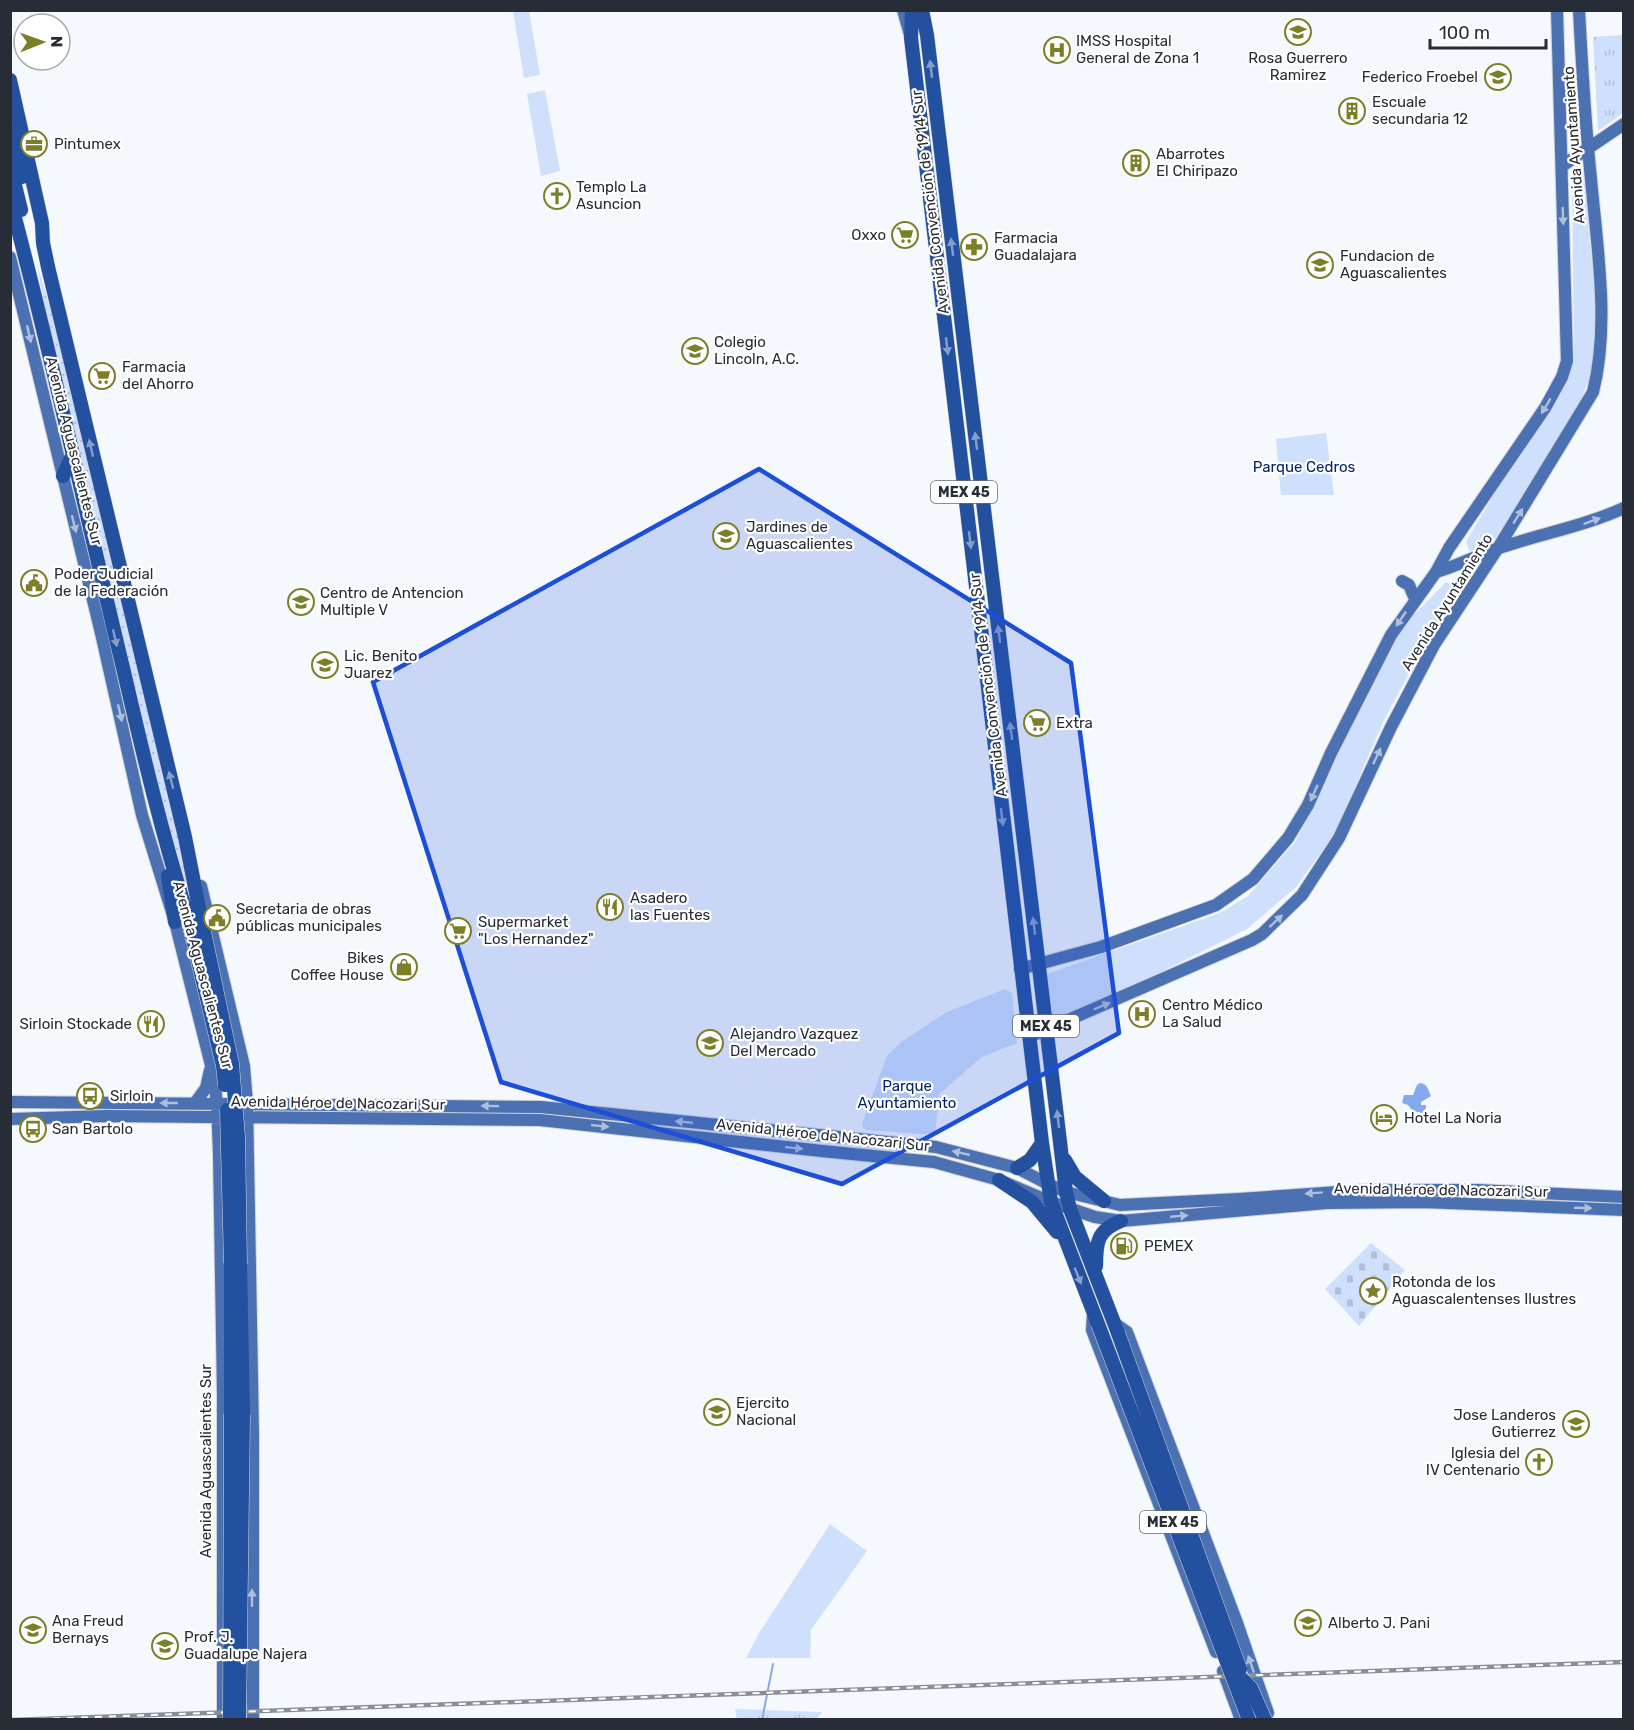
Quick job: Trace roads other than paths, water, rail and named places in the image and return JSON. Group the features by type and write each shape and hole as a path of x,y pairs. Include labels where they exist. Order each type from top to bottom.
{"main road":[{"name":"Avenida Convención de 1914 Sur","path":"903,10 919,31"},
{"name":"Avenida Convención de 1914 Sur","path":"912,10 919,31 1066,1192 1070,1209 1116,1328 1243,1680 1251,1688 1265,1717"},
{"name":"Avenida Convención de 1914 Sur","path":"922,10 919,31 1020,969 1051,1202 1243,1719"},
{"name":"Avenida Convención de 1914 Sur","path":"919,31 928,10"},
{"name":"Avenida Ayuntamiento","path":"1020,969 1101,947 1216,905 1253,879 1288,838 1308,805 1331,753 1390,635 1436,572 1449,548 1545,408 1567,361 1557,10"},
{"name":"Avenida Ayuntamiento","path":"1029,1037 1252,940 1262,934 1302,896 1339,838 1391,727 1434,645 1577,422 1593,392 1599,369 1601,292 1579,10"},
{"name":"Avenida Aguascalientes Sur","path":"10,81 42,223 43,243 185,837 206,904 244,1066 248,1117 251,1290 253,1719"},
{"path":"1562,165 1623,124"},
{"name":"Avenida Aguascalientes Sur","path":"10,129 34,226 43,243"},
{"name":"Avenida Aguascalientes Sur","path":"10,165 72,456 142,815 175,922 213,1073 219,1138 223,1394 223,1719"},
{"name":"Avenida Aguascalientes Sur","path":"10,199 41,315"},
{"name":"Avenida Aguascalientes Sur","path":"10,256 16,306 103,613 163,838 193,914"},
{"path":"63,476 72,456"},
{"path":"1436,572 1498,548 1580,525 1623,508"},
{"path":"1402,581 1413,591 1415,599"},
{"name":"Avenida Aguascalientes Sur","path":"185,837 193,914 223,1066 230,1159 236,1263 239,1719"},
{"path":"163,838 175,922"},
{"path":"195,1103 208,1082 209,1057"},
{"path":"213,1073 218,1079 224,1081 234,1079 244,1066"},
{"name":"Avenida Héroe de Nacozari Sur","path":"10,1102 541,1107 936,1147 1017,1168 1066,1192 1120,1205 1366,1190 1478,1190 1623,1197"},
{"path":"540,1120 548,1113 576,1115 582,1111"},
{"name":"Avenida Héroe de Nacozari Sur","path":"10,1119 108,1116 540,1120 934,1162 999,1179 1051,1202 1095,1217 1121,1221 1339,1203 1432,1202 1623,1210"},
{"path":"219,1138 224,1127 229,1125 239,1125 248,1133"},
{"path":"1017,1168 1030,1160 1042,1143"},
{"path":"1062,1154 1075,1177 1104,1202"},
{"path":"999,1179 1032,1202 1064,1239"},
{"path":"1096,1277 1096,1248 1100,1235 1108,1226 1121,1221"},
{"path":"221,1279 226,1319 237,1334 247,1322 251,1290"},
{"name":"Avenida Convención de 1914 Sur","path":"1095,1319 1092,1330 1243,1719"},
{"name":"Avenida Convención de 1914 Sur","path":"1116,1328 1127,1332 1236,1620 1258,1686 1265,1717"},
{"name":"Avenida Aguascalientes Sur","path":"230,1719 237,1415"},
{"path":"1208,1632 1216,1635 1227,1633 1232,1630 1236,1620"},
{"path":"1233,1697 1248,1697 1258,1686"},
{"path":"1243,1719 1241,1711 1247,1705 1260,1706 1265,1717"}],"water":[{"path":"1420,1083 1426,1086 1431,1096 1421,1102 1421,1105 1426,1105 1423,1113 1413,1111 1408,1105 1402,1103 1404,1095 1413,1095"}],"waterway":[{"path":"762,1720 773,1664"}],"railway":[{"path":"11,1720 1624,1662"}],"place":[{"name":"Rosa Guerrero Ramirez","path":"1298,32"},
{"name":"IMSS Hospital General de Zona 1","path":"1057,50"},
{"name":"Federico Froebel","path":"1498,77"},
{"name":"Escuale secundaria 12","path":"1352,111"},
{"name":"Pintumex","path":"34,144"},
{"name":"Abarrotes El Chiripazo","path":"1136,163"},
{"name":"Templo La Asuncion","path":"557,196"},
{"name":"Oxxo","path":"905,235"},
{"name":"Farmacia Guadalajara","path":"974,247"},
{"name":"Fundacion de Aguascalientes","path":"1320,265"},
{"name":"Colegio Lincoln, A.C.","path":"695,351"},
{"name":"Farmacia del Ahorro","path":"102,376"},
{"name":"Jardines de Aguascalientes","path":"726,536"},
{"name":"Poder Judicial de la Federación","path":"34,583"},
{"name":"Centro de Antencion Multiple V","path":"301,602"},
{"name":"Lic. Benito Juarez","path":"325,665"},
{"name":"Extra","path":"1037,723"},
{"name":"Asadero las Fuentes","path":"610,907"},
{"name":"Secretaria de obras públicas municipales","path":"217,918"},
{"name":"Supermarket \"Los Hernandez\"","path":"458,931"},
{"name":"Bikes Coffee House","path":"404,967"},
{"name":"Centro Médico La Salud","path":"1142,1014"},
{"name":"Sirloin Stockade","path":"151,1024"},
{"name":"Alejandro Vazquez Del Mercado","path":"710,1043"},
{"name":"Sirloin","path":"90,1096"},
{"name":"Hotel La Noria","path":"1384,1118"},
{"name":"San Bartolo","path":"33,1129"},
{"name":"PEMEX","path":"1124,1246"},
{"name":"Rotonda de los Aguascalentenses Ilustres","path":"1373,1291"},
{"name":"Ejercito Nacional","path":"717,1412"},
{"name":"Jose Landeros Gutierrez","path":"1576,1424"},
{"name":"Iglesia del IV Centenario","path":"1539,1462"},
{"name":"Alberto J. Pani","path":"1308,1623"},
{"name":"Ana Freud Bernays","path":"33,1630"},
{"name":"Prof. J. Guadalupe Najera","path":"165,1646"}],"park label":[{"name":"Parque Cedros","path":"1304,467"},
{"name":"Parque Ayuntamiento","path":"907,1094"}]}
